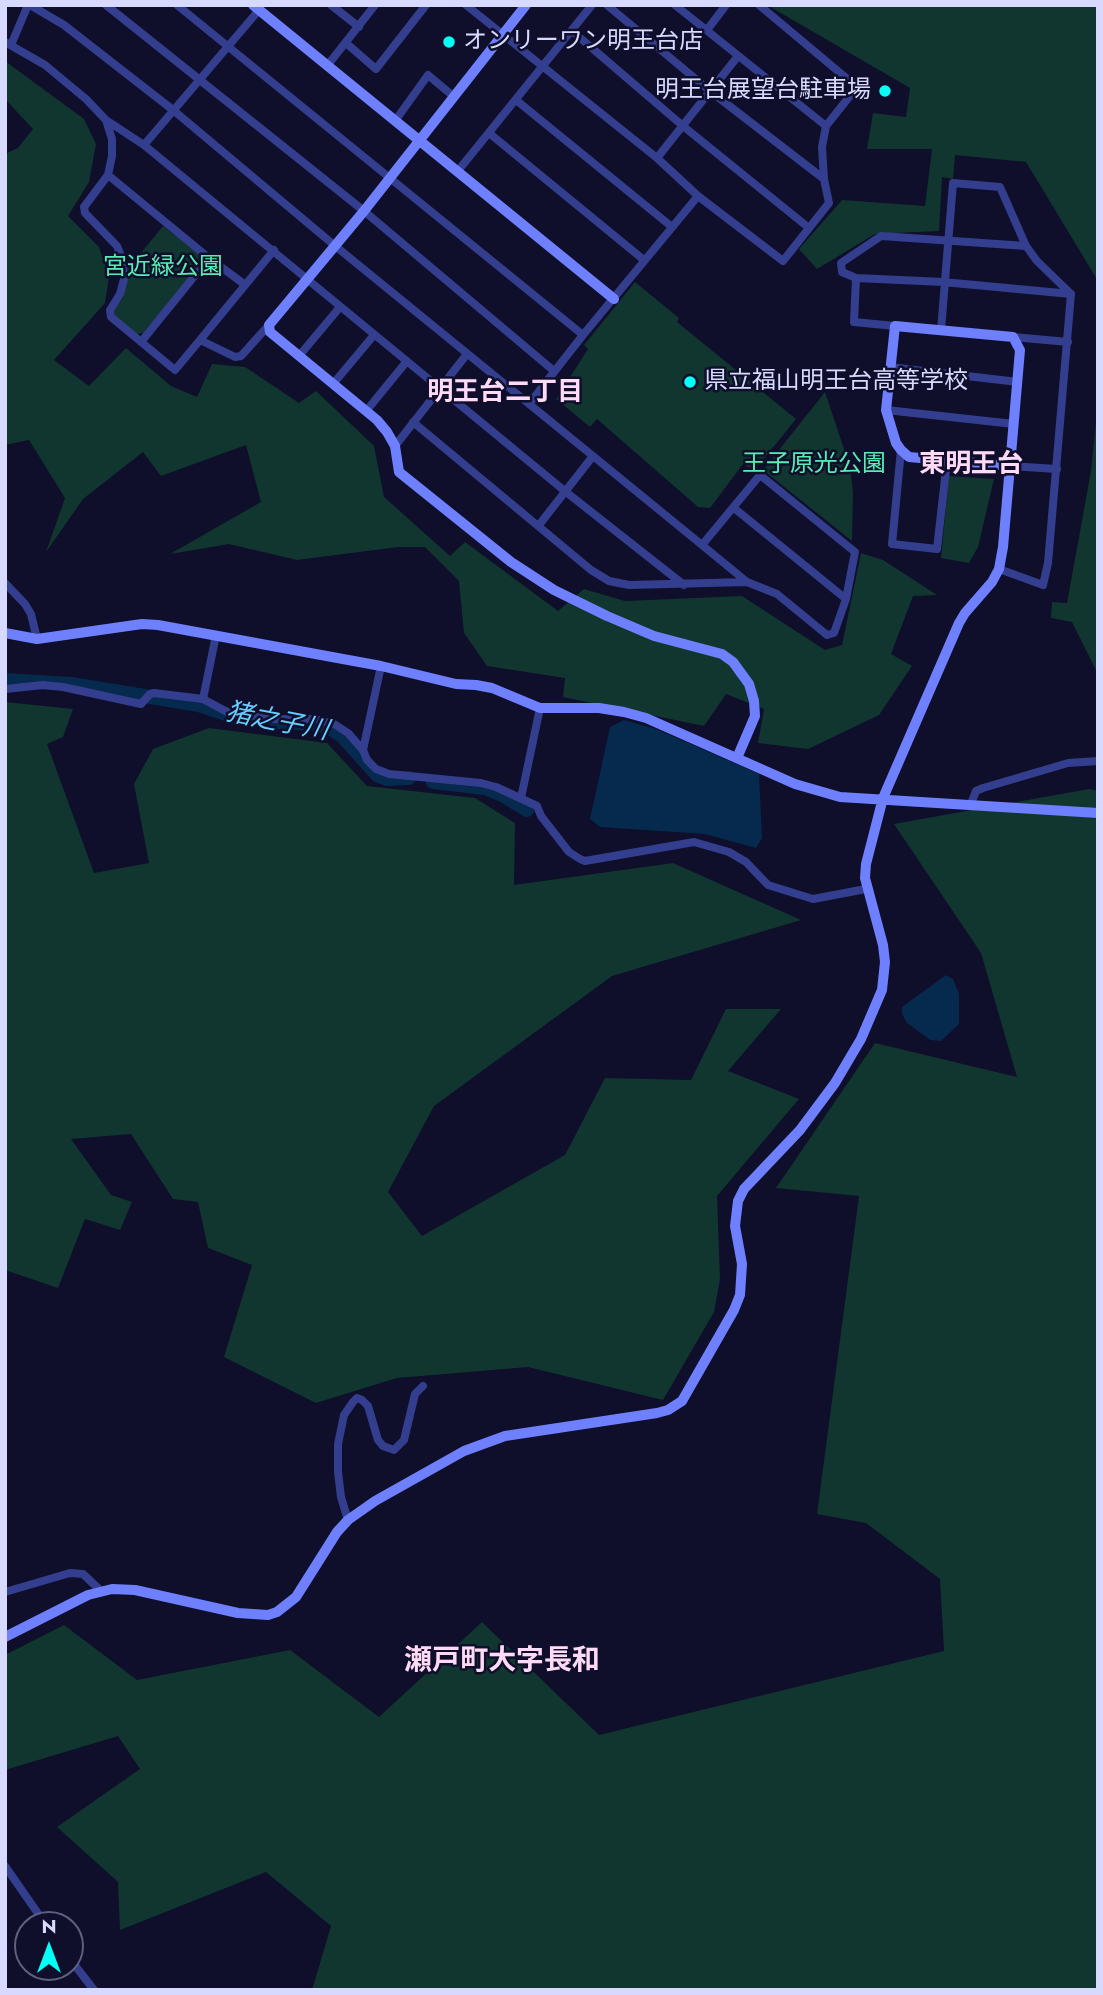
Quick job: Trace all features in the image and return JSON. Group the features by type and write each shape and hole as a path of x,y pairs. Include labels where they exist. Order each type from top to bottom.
{"street":[{"path":"684,585 566,492 144,145 106,120 86,99 45,65 8,43 29,5 64,25 173,110 334,245 747,582 777,594 827,635 834,633 846,599 855,552 760,475 702,545"},
{"path":"106,5 364,211 554,371"},
{"path":"177,5 583,335"},
{"path":"331,5 359,27"},
{"path":"327,66 375,5"},
{"path":"346,43 376,69 426,5"},
{"path":"200,340 234,357 241,356 364,211 526,5"},
{"path":"457,172 593,5"},
{"path":"607,5 710,91 824,179"},
{"path":"675,5 827,126"},
{"path":"707,30 726,5"},
{"path":"467,6 657,158 698,196 783,261 828,203 821,147 827,126 857,87 759,5"},
{"path":"144,145 256,8 614,299"},
{"path":"572,31 682,126 809,228"},
{"path":"657,158 737,56"},
{"path":"395,121 428,75 453,96"},
{"path":"516,100 672,227"},
{"path":"106,120 112,139 108,175 84,207 85,213 117,246 123,261 124,279 120,294 110,310 111,317 175,370 274,250"},
{"path":"489,132 644,260"},
{"path":"108,175 244,284"},
{"path":"941,330 953,183 1000,187 1026,246 1037,261 1071,293"},
{"path":"529,404 698,196"},
{"path":"1026,246 881,236 841,263 842,272 856,278 1071,293"},
{"path":"141,342 209,258"},
{"path":"856,278 854,322 1068,342"},
{"path":"999,569 1043,585 1048,563 1071,293"},
{"path":"299,356 340,307"},
{"path":"269,325 270,332 367,410 387,432 395,446 399,471 511,562 543,583 607,616 654,636 722,654 733,662 749,684 755,716 737,758"},
{"path":"895,326 886,410 896,443 901,450 909,457 1057,469"},
{"path":"332,384 374,335"},
{"path":"5,1637 101,1591 112,1589 135,1590 238,1613 268,1615 288,1606 296,1597 332,1539 348,1520 375,1501 484,1442 530,1431 657,1413 682,1401 740,1295 742,1264 735,1226 738,1201 754,1177 800,1130 835,1083 861,1039 881,990 885,962 883,945 866,889 866,864 883,798 959,623 992,582 999,569 1020,350 1013,337"},
{"path":"395,446 467,354"},
{"path":"367,410 407,361"},
{"path":"890,367 1018,382"},
{"path":"886,410 1014,425"},
{"path":"414,422 591,570 609,581 629,585 747,582"},
{"path":"901,450 892,544 937,549 947,461"},
{"path":"539,526 593,456"},
{"path":"734,508 846,599"},
{"path":"5,583 31,614 37,639"},
{"path":"5,633 37,639 142,624 158,625 381,666 456,684 492,688 540,708 599,708 624,712 646,718 819,792 840,797 1098,813"},
{"path":"203,699 216,635"},
{"path":"363,750 381,666"},
{"path":"5,689 43,685 63,687 141,704 147,697 203,699 231,714 276,719 315,719 334,724 348,733 376,769 389,774 481,783 537,806 541,816 569,852 585,861 694,842 729,852 746,862 768,885 813,899 866,889"},
{"path":"521,798 540,708"},
{"path":"970,806 975,791 983,788 1068,763 1098,761"},
{"path":"348,1520 341,1497 338,1472 338,1444 345,1415 357,1398 362,1400 368,1406 378,1440 383,1446 394,1450 404,1440 415,1394 424,1386"},
{"path":"5,1592 70,1573 83,1574 101,1591"},
{"path":"5,1866 36,1911"}],"green space":[{"path":"767,5 1098,5 1098,281 1026,162 955,155 953,179 942,177 939,231 875,234 817,269 799,249 842,200 925,206 932,149 867,149 873,113 906,117 910,88"},
{"path":"5,61 84,119 96,144 89,182 68,216 99,247 109,277 105,303 54,360 89,386 126,348 171,386 197,397 212,364 245,367 299,403 316,391 374,446 384,497 450,556 465,542 558,611 584,589 625,601 742,596 825,650 842,645 861,553 883,560 937,595 913,596 891,654 912,666 879,715 808,749 758,743 764,709 726,694 704,726 563,697 565,678 487,666 464,633 459,581 425,547 398,547 297,560 229,544 170,554 261,502 246,445 161,476 143,452 83,499 46,552 65,498 29,440 5,445 5,154 18,148 33,129 5,99"},
{"name":"宮近緑公園","path":"163,226 201,255 202,263 143,333 137,334 115,317 114,309 123,297 128,269"},
{"path":"635,282 679,318 677,322 796,419 754,471 743,464 710,508 698,507 597,419 590,427 556,399 588,349 584,345"},
{"name":"王子原光公園","path":"825,392 850,467 853,492 852,541 763,470"},
{"path":"1098,403 1098,674 1072,622 1051,618 1052,602 1067,603 1091,471"},
{"path":"949,476 994,479 978,547 969,563 941,558"},
{"path":"5,702 73,709 63,737 47,744 94,873 149,863 134,784 153,749 209,728 327,743 367,786 475,798 515,823 514,885 673,863 801,920 612,976 434,1106 388,1192 422,1236 565,1155 605,1078 691,1080 726,1009 781,1009 728,1071 799,1099 717,1196 720,1279 714,1312 663,1400 528,1367 397,1378 316,1403 224,1357 252,1265 208,1248 198,1202 173,1199 131,1134 71,1139 111,1195 132,1202 120,1230 85,1219 58,1288 5,1270"},
{"path":"1089,789 1098,791 1098,1990 312,1990 331,1926 266,1872 120,1930 118,1882 57,1827 140,1769 118,1736 5,1770 5,1655 64,1625 137,1680 290,1650 379,1717 482,1622 599,1735 944,1651 940,1579 866,1523 817,1514 859,1196 776,1188 875,1043 1017,1077 981,953 894,824"}],"water":[{"path":"624,720 656,729 759,774 762,838 756,848 705,834 600,827 590,819 610,727"},
{"path":"946,975 953,979 959,994 959,1024 941,1041 930,1040 907,1023 902,1007"}],"waterway":[{"name":"猪之子川","path":"5,680 72,684 199,705 238,718"},
{"name":"猪之子川","path":"276,722 316,724 329,728 342,736 377,775 387,779 409,778"},
{"name":"猪之子川","path":"433,782 485,788 527,810"}],"place":[{"name":"オンリーワン明王台店","path":"449,42"},
{"name":"明王台展望台駐車場","path":"885,91"},
{"name":"県立福山明王台高等学校","path":"690,382"}],"district":[{"name":"明王台二丁目","path":"505,394"},
{"name":"東明王台","path":"971,466"},
{"name":"瀬戸町大字長和","path":"502,1662"}]}
